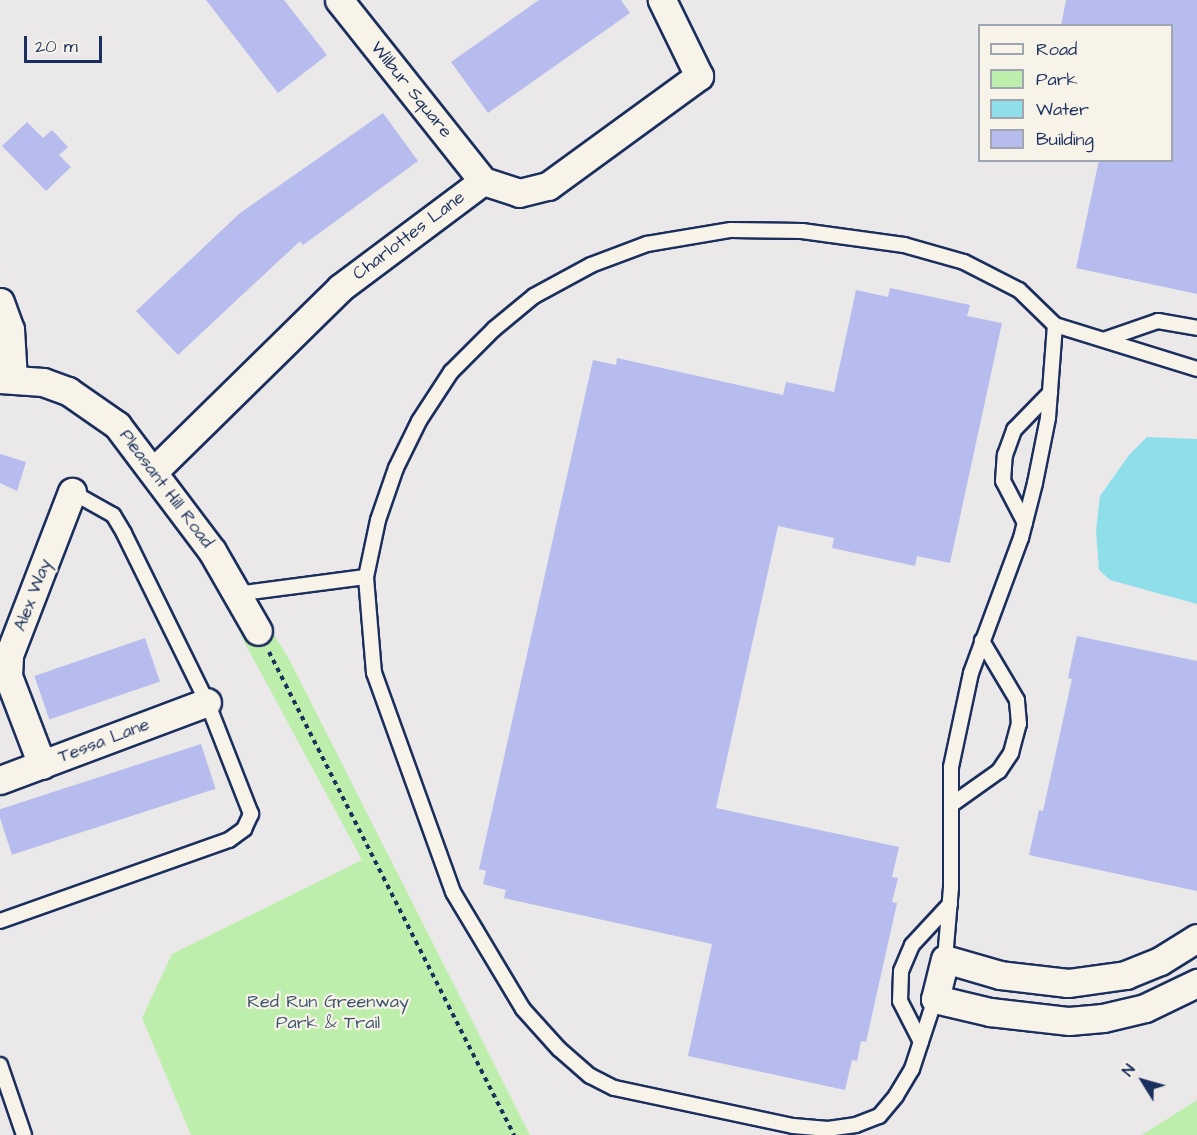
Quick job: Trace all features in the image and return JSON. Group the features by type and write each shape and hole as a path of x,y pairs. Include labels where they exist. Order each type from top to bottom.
{"street":[{"name":"Wilbur Square","path":"339,0 483,181"},
{"name":"Charlottes Lane","path":"154,471 340,288 483,181 519,193 542,189 699,76 662,0"},
{"name":"Pleasant Hill Road","path":"0,302 10,328 6,379 43,382 91,404 117,424 212,551 258,631"},
{"name":"Alex Way","path":"42,765 8,676 9,655 72,492"},
{"name":"Tessa Lane","path":"0,780 207,702"},
{"path":"1197,938 1160,961 1126,975 1068,983 1000,975 945,959 935,999 990,1012 1068,1021 1103,1018 1145,1008 1197,983"}],"lane":[{"path":"935,999 912,1070 879,1116 828,1129 793,1126 614,1088 575,1063 523,1009 453,892 374,673 366,577 378,520 396,468 420,421 451,372 494,329 534,296 591,265 638,247 690,234 731,230 862,237 964,262 1019,290 1054,325 1106,339 1197,369"},
{"path":"1106,339 1158,321 1197,328"},
{"path":"945,959 950,904 951,767 958,724 982,641 1025,523 1050,393 1054,325"},
{"path":"1025,523 1003,481 1005,455 1014,430 1050,393"},
{"path":"0,921 229,840 244,829 251,814 207,702 114,515 72,492"},
{"path":"236,594 366,577"},
{"path":"951,805 999,771 1011,753 1019,724 1017,700 982,641"},
{"path":"921,1042 900,1001 901,970 912,945 950,904"},
{"path":"0,1065 24,1135"}],"path":[{"path":"258,631 514,1135"}],"green space":[{"name":"Red Run Greenway Park & Trail","path":"264,618 290,661 530,1135 191,1135 142,1018 172,954 362,860 240,634"},
{"path":"1197,1100 1197,1135 1142,1135"}],"water":[{"path":"1147,437 1197,439 1197,604 1110,580 1099,570 1096,531 1100,496 1129,455"}],"building":[{"path":"206,0 284,0 327,55 278,93"},
{"path":"539,0 621,0 630,13 488,113 451,62"},
{"path":"1066,0 1197,0 1197,294 1076,268 1099,162 1173,162 1173,24 1061,24"},
{"path":"383,113 418,161 303,245 300,241 178,355 136,311 240,213"},
{"path":"27,122 43,138 52,130 68,147 59,155 71,167 46,191 2,146"},
{"path":"890,288 970,305 967,316 1002,323 950,563 917,556 915,566 832,548 834,538 778,526 716,808 899,847 892,877 898,878 892,902 897,903 866,1042 861,1041 857,1061 852,1060 845,1090 688,1056 712,944 504,898 506,890 483,884 486,871 479,869 593,360 616,365 617,358 783,395 786,382 834,392 856,290 888,297"},
{"path":"0,454 26,462 17,491 0,483"},
{"path":"1077,636 1197,661 1197,891 1029,855 1039,810 1043,811 1072,679 1068,678"},
{"path":"145,638 160,681 49,720 34,676"},
{"path":"201,744 216,789 12,855 0,818 0,809"}]}
